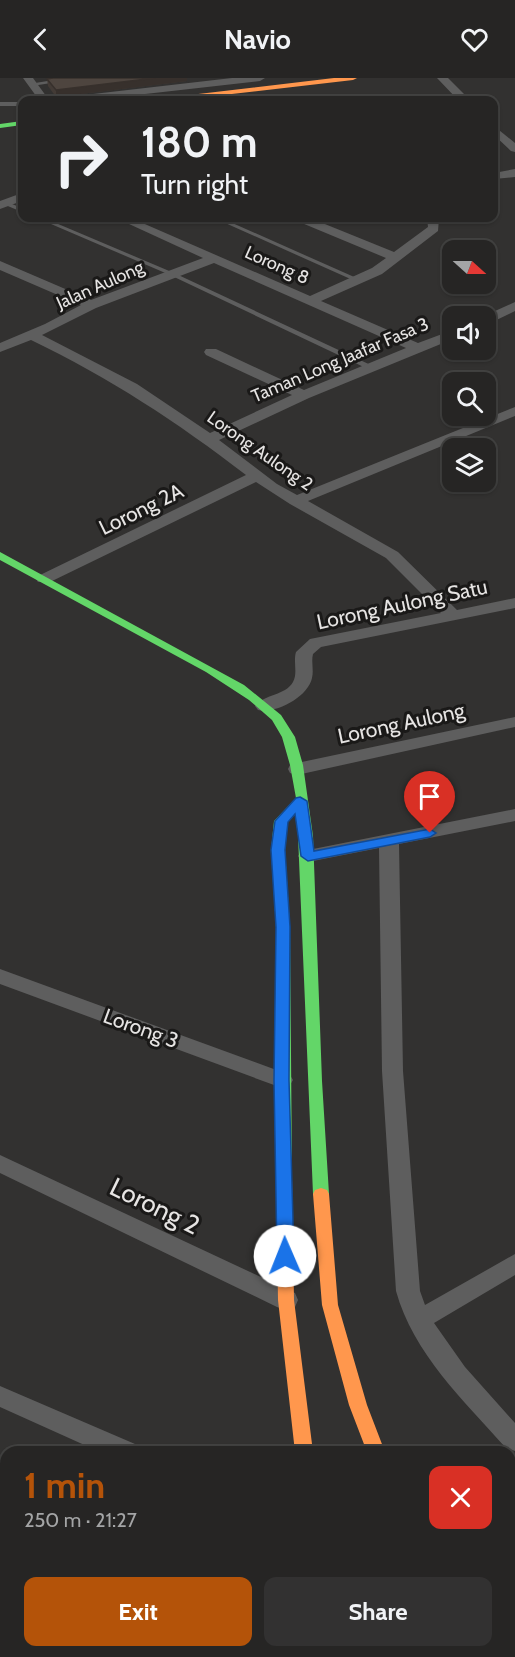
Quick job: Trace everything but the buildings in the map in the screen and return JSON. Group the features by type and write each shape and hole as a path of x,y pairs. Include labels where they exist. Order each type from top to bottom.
{"street":[{"path":"95,96 193,82 260,78"},
{"path":"196,96 353,78"},
{"path":"442,78 460,96"},
{"path":"31,81 41,96"},
{"path":"0,126 18,124"},
{"path":"498,133 515,149"},
{"path":"498,175 515,173"},
{"path":"3,204 18,198"},
{"name":"Lorong 8","path":"131,222 417,348"},
{"path":"310,222 396,258"},
{"path":"312,300 377,271 434,228 433,222"},
{"name":"Jalan Aulong","path":"0,348 91,305 216,258"},
{"path":"0,265 91,305"},
{"path":"496,316 515,306"},
{"name":"Lorong Aulong 2","path":"31,335 132,387 209,439 256,476 295,501 392,555 454,616"},
{"name":"Taman Long Jaafar Fasa 3","path":"209,439 304,394 442,338"},
{"path":"211,352 304,394"},
{"path":"295,501 515,411"},
{"name":"Lorong 2A","path":"44,579 256,476"},
{"path":"0,555 213,672 264,706 279,720 289,738 297,769 308,856 310,966 321,1209 330,1305 358,1405 374,1446"},
{"name":"Lorong Aulong Satu","path":"264,706 290,695 300,686 304,676 302,656 307,648 316,643 515,603"},
{"name":"Lorong Aulong","path":"297,769 515,722"},
{"path":"300,801 281,821 278,850 283,927 282,1080 286,1300 303,1446"},
{"path":"308,856 389,842 515,815"},
{"path":"389,842 388,962 399,1185 409,1295 419,1320 444,1362 515,1440"},
{"name":"Lorong 3","path":"0,976 282,1080"},
{"name":"Lorong 2","path":"0,1163 286,1300"},
{"path":"419,1320 515,1263"},
{"path":"0,1396 112,1446"}],"lane":[{"path":"31,81 80,78"},
{"path":"0,104 18,104"},
{"path":"3,204 18,209"},
{"path":"49,222 172,274 371,367"},
{"path":"226,222 357,280"}],"traffic: fast":[{"path":"0,126 18,124"},
{"path":"0,555 239,687 277,718 288,737 297,765 306,836 314,1081 321,1194"},
{"path":"284,1180 283,927 278,850 281,821 300,801"}],"traffic: slow":[{"path":"198,96 353,78"},
{"path":"284,1180 286,1300 303,1446"},
{"path":"321,1194 330,1305 358,1405 374,1446"}],"route":[{"path":"285,1256 282,1080 283,927 278,850 281,821 300,801 308,856 430,833"}]}
